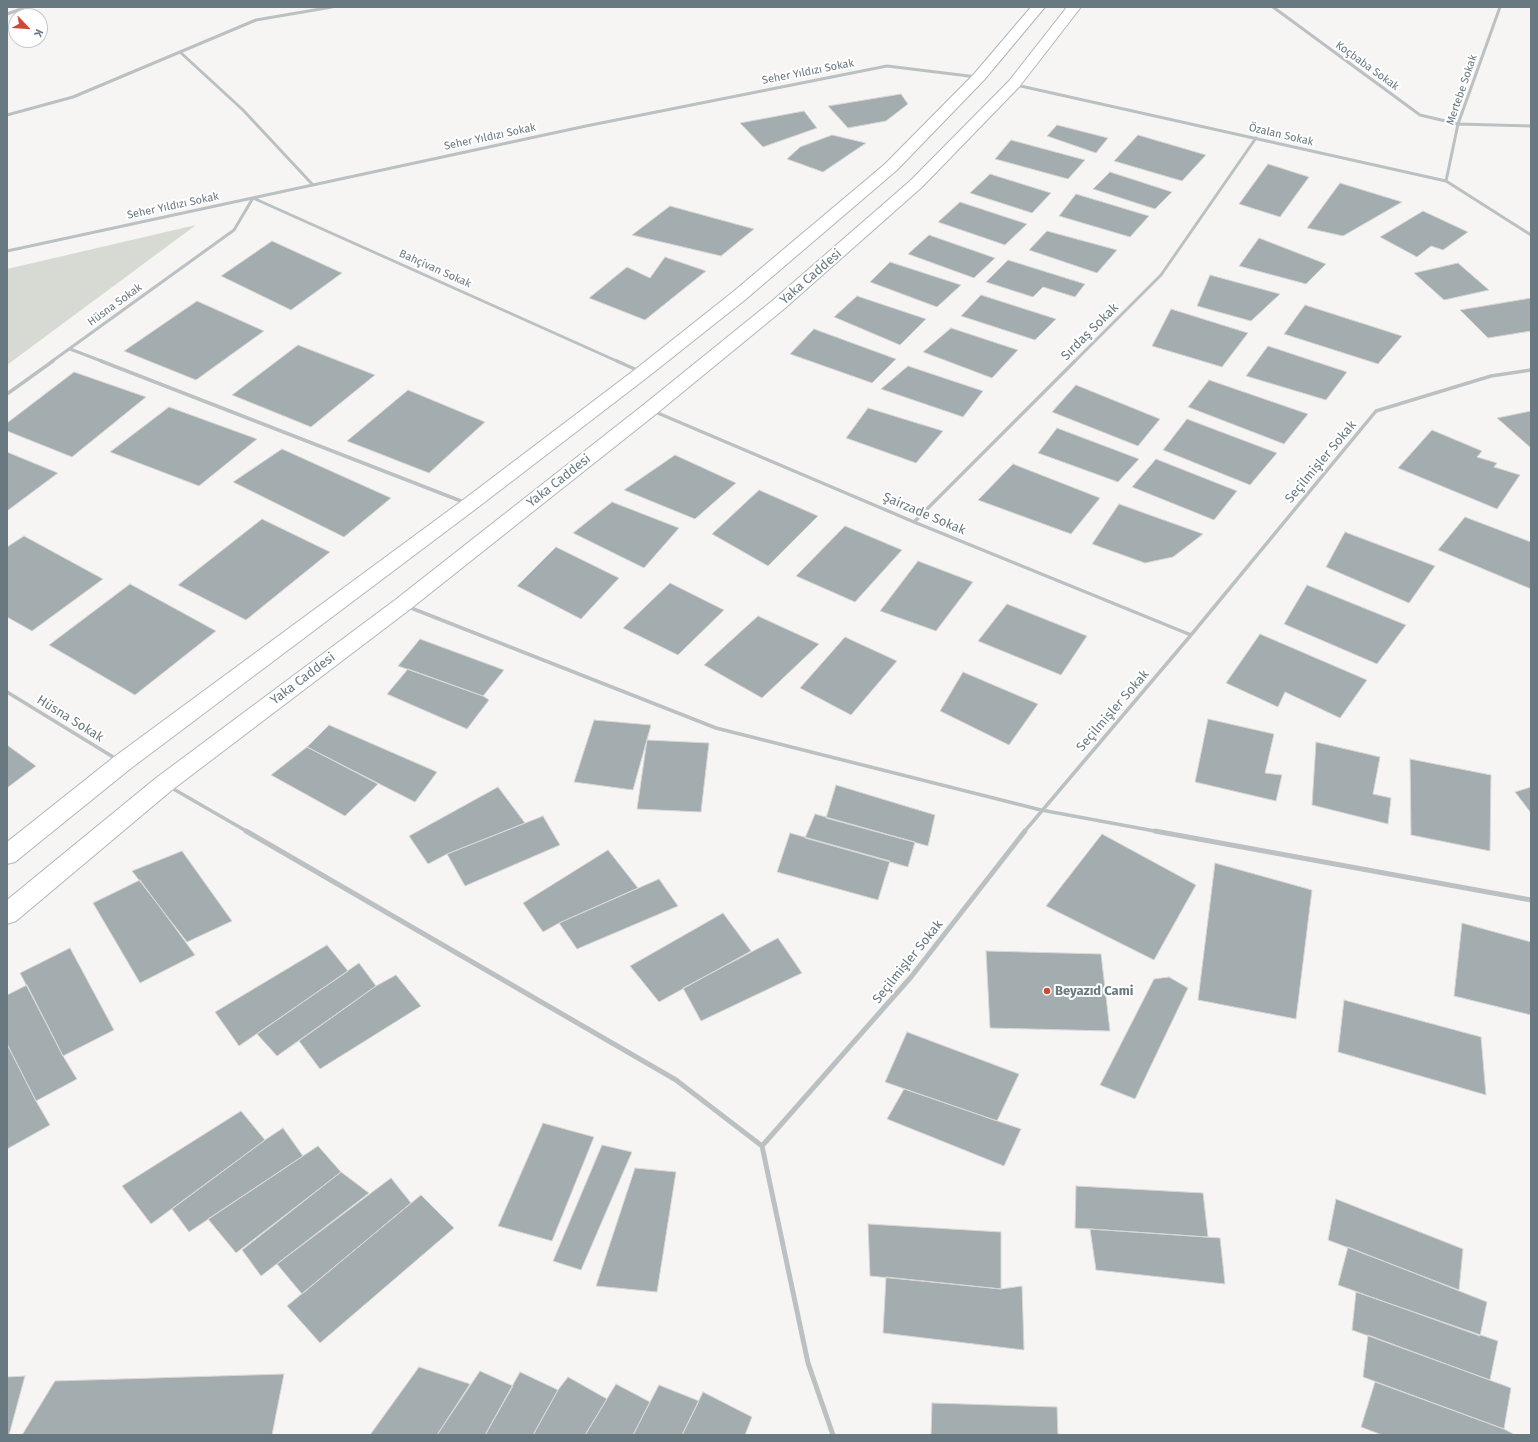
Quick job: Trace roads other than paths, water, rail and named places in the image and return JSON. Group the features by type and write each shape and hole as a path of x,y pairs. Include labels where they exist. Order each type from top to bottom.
{"street":[{"path":"7,14 27,7"},
{"path":"7,115 73,97 256,20 332,7"},
{"path":"7,855 122,763 470,504 643,372 740,295 891,167 979,77 1038,7"},
{"name":"Yaka Caddesi","path":"7,914 164,784 402,605 649,410 778,305 916,184 1014,84 1074,7"},
{"name":"Koçbaba Sokak","path":"1273,7 1420,115 1458,124 1531,126"},
{"name":"Mertebe Sokak","path":"1446,181 1458,124 1500,7"},
{"path":"180,52 243,110 313,185"},
{"name":"Seher Yıldızı Sokak","path":"7,251 586,126 888,66 979,77"},
{"name":"Özalan Sokak","path":"1014,84 1446,181 1531,235"},
{"name":"Sırdaş Sokak","path":"914,522 1161,275 1256,138"},
{"name":"Bahçivan Sokak","path":"253,198 643,372"},
{"name":"Hüsna Sokak","path":"7,394 234,230 253,198"},
{"path":"70,349 470,504"},
{"name":"Seçilmişler Sokak","path":"762,1146 911,977 1041,810 1191,635 1376,411 1491,376 1531,370"},
{"name":"Şairzade Sokak","path":"649,410 914,522 1191,635"},
{"path":"402,605 716,728 1041,810 1531,900"},
{"name":"Hüsna Sokak","path":"7,692 122,763"},
{"path":"164,784 676,1080 762,1146 808,1363 833,1435"}],"place":[{"name":"Beyazıd Cami","path":"1047,991"}]}
